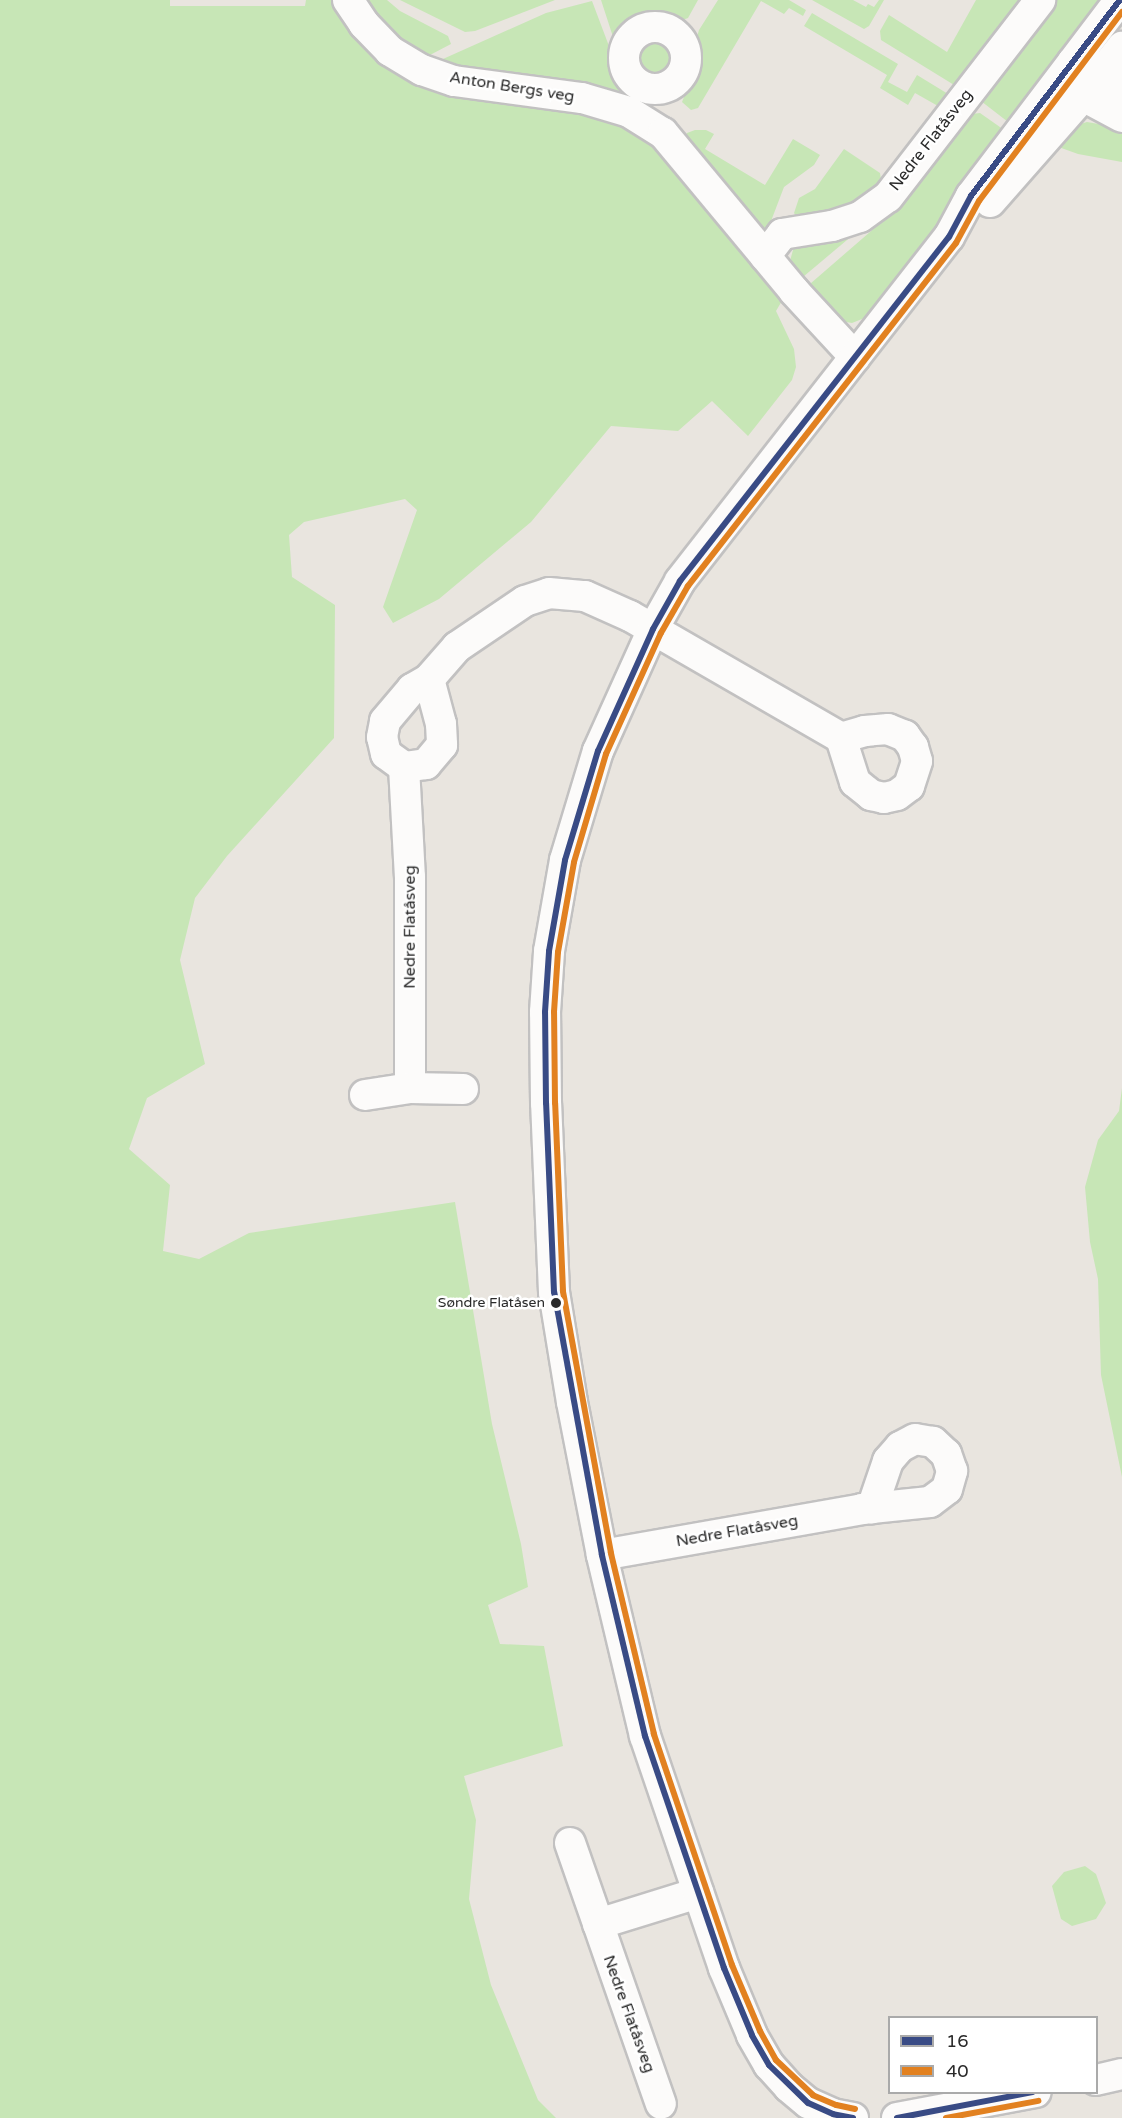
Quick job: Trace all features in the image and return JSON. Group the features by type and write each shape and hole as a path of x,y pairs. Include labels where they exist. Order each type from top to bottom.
{"street":[{"name":"Anton Bergs veg","path":"348,0 364,24 390,51 422,70 454,81 582,98 629,112 663,134"},
{"name":"Nedre Flatåsveg","path":"765,256 782,234 832,226 860,217 888,197 1040,0"},
{"path":"1064,104 1073,62 1120,0"},
{"path":"1073,62 1116,68"},
{"path":"1064,104 1073,62"},
{"path":"853,2118 804,2110 789,2088 768,2065 752,2035 724,1968 645,1736 602,1555 572,1402 554,1292 547,1149 545,1012 549,951 565,860 598,751 653,629 680,581 949,237 988,205 1010,162 1064,104 1116,68"},
{"path":"664,88 673,120 663,134 765,256 855,357"},
{"path":"1064,104 1122,117"},
{"path":"429,679 441,724 442,745 426,764 404,767 386,754 382,737 385,721 412,689 429,679 457,648 525,602 549,593 585,596 630,616 841,738"},
{"name":"Nedre Flatåsveg","path":"404,767 410,878 410,1088"},
{"path":"365,1095 410,1088 463,1089"},
{"name":"Nedre Flatåsveg","path":"602,1555 872,1508"},
{"name":"Nedre Flatåsveg","path":"570,1843 661,2104"},
{"path":"598,1924 698,1893"},
{"path":"1098,2080 1122,2074"},
{"path":"897,2118 1025,2094"}],"green space":[{"path":"0,0 170,0 170,6 305,6 306,0 339,0 386,57 636,126 786,294 776,311 794,349 796,367 792,380 748,436 712,401 678,431 611,426 531,522 439,599 393,623 383,607 417,510 405,499 304,522 289,535 292,577 335,605 334,738 227,856 195,898 180,960 205,1064 147,1098 129,1149 170,1185 163,1251 199,1259 249,1233 455,1202 492,1424 521,1544 528,1587 488,1605 500,1644 544,1646 563,1746 464,1776 476,1820 469,1899 491,1985 538,2100 556,2118 0,2118"},
{"path":"358,0 387,0 400,11 448,36 451,44 430,55 434,63 392,40 378,27"},
{"path":"400,0 555,0 475,31 465,32"},
{"path":"601,0 698,0 688,18 680,21 661,15 646,16 626,27 615,43"},
{"path":"718,0 789,0 806,10 803,16 789,8 784,14 761,1 698,108 691,110 682,102 696,67 696,40 699,30"},
{"path":"812,0 853,0 866,7 868,4 874,7 879,0 884,0 869,26 864,29"},
{"path":"976,0 1027,0 959,88 881,40 880,31 889,15 947,52"},
{"path":"1052,0 1109,0 872,315 852,323 840,321 803,290 900,206 972,114 980,113 1007,132 1012,125 977,98"},
{"path":"592,1 612,54 616,76 629,95 650,114 615,98 590,91 475,75 434,63 546,13"},
{"path":"812,13 898,64 888,82 907,92 917,75 953,97 915,139 938,106 915,93 908,105 880,88 887,75 804,26"},
{"path":"654,41 666,46 671,58 666,70 654,75 642,70 637,58 642,46"},
{"path":"1087,122 1122,128 1122,162 1078,154 1053,145 1077,125"},
{"path":"706,130 714,134 705,149 765,185 793,139 820,155 814,165 784,187 768,229 761,233 683,138 687,133"},
{"path":"844,149 880,173 882,186 853,208 797,217 794,213 799,198 815,189"},
{"path":"872,219 797,282 791,271 790,261 793,250 801,242"},
{"path":"1122,1088 1122,1477 1101,1375 1098,1279 1090,1242 1085,1187 1098,1140 1119,1111"},
{"path":"1085,1866 1096,1874 1106,1903 1096,1919 1072,1926 1061,1919 1052,1886 1064,1872"}],"transit line":[{"name":"16","path":"853,2118 833,2114 808,2103 769,2065 752,2035 724,1968 645,1736 602,1555 554,1292 546,1103 545,1012 549,951 565,860 598,751 653,629 680,581 949,237 971,196 1120,0"},
{"name":"40","path":"855,2109 836,2105 813,2095 776,2060 760,2031 732,1965 654,1734 611,1553 563,1291 555,1103 554,1012 558,952 574,862 606,754 661,633 688,586 956,243 979,201 1122,12"},
{"name":"16","path":"897,2118 1023,2094"},
{"name":"40","path":"946,2118 1038,2101"}],"place":[{"name":"Søndre Flatåsen","path":"556,1303"}]}
